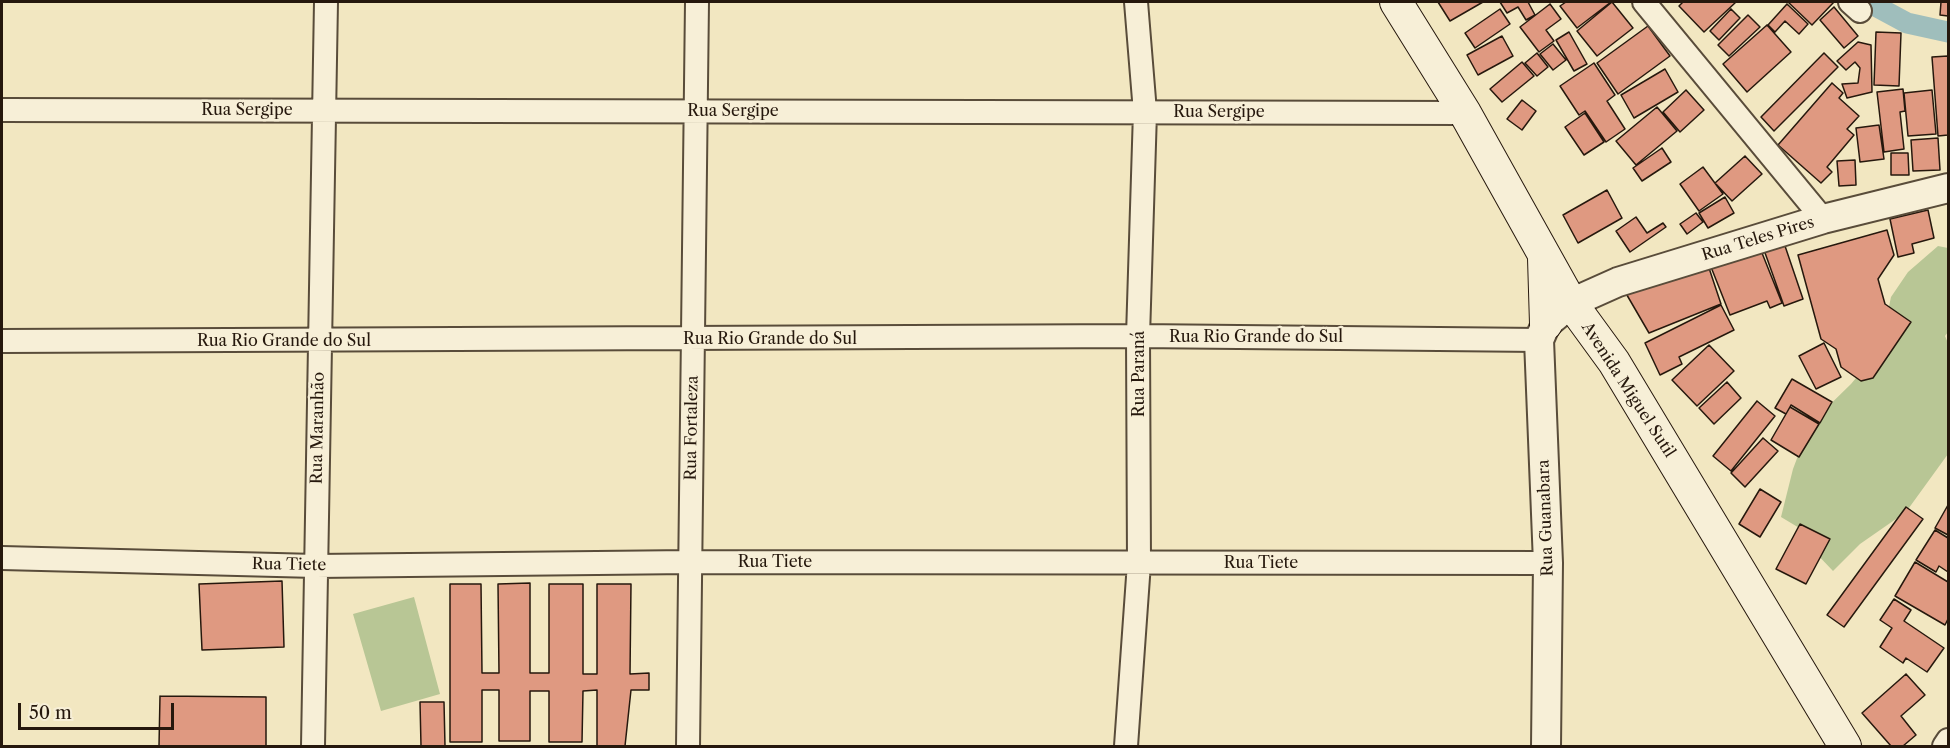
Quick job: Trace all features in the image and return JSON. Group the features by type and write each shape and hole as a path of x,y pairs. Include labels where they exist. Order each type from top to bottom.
{"main road":[{"name":"Avenida Miguel Sutil","path":"1396,2 1465,113 1571,303 1614,362 1845,747"},
{"path":"1543,332 1544,254"}],"street":[{"name":"Rua Maranhão","path":"313,747 326,2"},
{"name":"Rua Fortaleza","path":"688,747 696,2"},
{"name":"Rua Paraná","path":"1126,747 1139,563 1138,336 1145,112 1136,2"},
{"path":"1644,2 1822,219"},
{"name":"Rua Sergipe","path":"2,110 1465,113"},
{"name":"Rua Teles Pires","path":"1571,303 1618,282 1822,219 1948,188"},
{"path":"1543,332 1571,303"},
{"name":"Rua Rio Grande do Sul","path":"2,341 693,340 1543,332"},
{"name":"Rua Guanabara","path":"1543,332 1548,564 1546,747"},
{"name":"Rua Tiete","path":"2,558 316,566 690,562 1548,564"},
{"path":"1944,747 1948,740"}],"green space":[{"path":"1938,246 1948,248 1948,332 1945,336 1948,343 1948,454 1906,512 1860,544 1833,571 1813,550 1806,532 1781,517 1793,469 1810,424 1851,384 1880,349 1891,297 1908,272"},
{"path":"414,597 440,694 381,711 353,614"}],"building":[{"path":"1438,2 1483,2 1450,21"},
{"path":"1500,2 1528,2 1535,15 1526,20 1518,7 1507,13"},
{"path":"1566,2 1611,2 1577,28 1560,6"},
{"path":"1612,2 1633,28 1597,56 1577,31"},
{"path":"1683,2 1736,2 1704,32 1679,6"},
{"path":"1788,2 1834,2 1812,25"},
{"path":"1941,2 1948,2 1948,16 1940,15"},
{"path":"1550,4 1561,19 1546,30 1554,41 1539,52 1520,27"},
{"path":"1787,4 1808,24 1799,34 1785,21 1775,32 1768,25"},
{"path":"1834,7 1858,36 1844,48 1820,20"},
{"path":"1500,9 1510,24 1475,48 1465,33"},
{"path":"1731,9 1740,18 1719,40 1710,31"},
{"path":"1748,15 1760,27 1729,56 1718,45"},
{"path":"1767,25 1791,52 1747,92 1723,64"},
{"path":"1648,26 1670,56 1618,94 1597,63"},
{"path":"1569,32 1587,64 1574,71 1556,40"},
{"path":"1876,32 1901,33 1899,86 1874,85"},
{"path":"1502,36 1513,56 1478,75 1467,55"},
{"path":"1858,42 1871,45 1872,92 1847,98 1842,84 1858,83 1860,68 1855,62 1846,70 1837,61"},
{"path":"1553,44 1566,60 1553,70 1540,54"},
{"path":"1537,53 1548,67 1537,76 1525,63"},
{"path":"1824,53 1838,67 1774,131 1761,117"},
{"path":"1948,56 1948,135 1938,136 1932,57"},
{"path":"1522,62 1534,76 1502,102 1490,89"},
{"path":"1594,63 1615,95 1607,101 1625,129 1606,142 1585,111 1579,115 1560,86"},
{"path":"1665,69 1678,92 1634,118 1621,95"},
{"path":"1832,83 1843,93 1839,98 1859,116 1847,129 1854,135 1827,167 1832,172 1821,183 1778,145"},
{"path":"1903,89 1905,111 1900,112 1904,149 1884,152 1877,92"},
{"path":"1686,90 1704,110 1680,132 1663,112"},
{"path":"1932,90 1936,134 1908,136 1904,93"},
{"path":"1522,100 1536,111 1522,130 1507,119"},
{"path":"1657,107 1677,131 1636,165 1616,141"},
{"path":"1585,113 1604,142 1584,155 1565,127"},
{"path":"1879,125 1884,159 1860,162 1856,128"},
{"path":"1938,138 1940,170 1913,171 1911,140"},
{"path":"1662,148 1671,162 1642,181 1633,168"},
{"path":"1891,153 1908,153 1909,175 1891,175"},
{"path":"1745,156 1762,174 1732,201 1715,183"},
{"path":"1855,160 1856,185 1839,186 1837,161"},
{"path":"1703,167 1723,194 1699,211 1680,184"},
{"path":"1607,190 1622,218 1578,243 1563,215"},
{"path":"1725,197 1734,213 1708,228 1699,213"},
{"path":"1928,210 1934,238 1912,244 1914,253 1898,257 1890,219"},
{"path":"1696,213 1703,222 1687,234 1680,224"},
{"path":"1636,217 1647,233 1663,223 1666,227 1630,252 1616,231"},
{"path":"1887,230 1894,255 1878,279 1885,304 1911,322 1873,378 1861,381 1841,367 1836,349 1821,339 1798,255"},
{"path":"1784,243 1803,299 1784,306 1764,250"},
{"path":"1760,248 1782,303 1770,308 1767,301 1730,315 1711,267"},
{"path":"1709,268 1721,304 1649,333 1624,290"},
{"path":"1721,305 1734,330 1679,357 1682,364 1660,375 1645,343"},
{"path":"1824,343 1841,377 1816,389 1799,356"},
{"path":"1709,345 1734,371 1697,406 1672,380"},
{"path":"1792,379 1832,402 1820,423 1791,405 1786,414 1775,408"},
{"path":"1727,382 1741,398 1714,424 1699,408"},
{"path":"1757,401 1775,416 1731,471 1713,456"},
{"path":"1790,407 1819,424 1799,457 1771,440"},
{"path":"1763,438 1778,451 1745,487 1731,473"},
{"path":"1760,489 1781,502 1760,537 1739,524"},
{"path":"1948,505 1948,535 1935,528"},
{"path":"1906,507 1923,519 1844,627 1827,615"},
{"path":"1800,524 1830,539 1806,584 1776,569"},
{"path":"1935,530 1948,538 1948,572 1939,566 1936,572 1916,560"},
{"path":"1915,562 1948,582 1948,619 1945,625 1895,596"},
{"path":"282,581 284,647 202,650 199,584"},
{"path":"530,583 530,673 549,673 549,584 583,584 583,674 597,674 597,584 631,584 630,674 649,673 649,690 631,690 625,746 597,746 597,690 583,691 582,742 549,742 549,691 530,691 530,741 499,741 499,690 482,690 482,742 450,742 450,584 481,584 482,673 499,673 498,584"},
{"path":"1894,599 1911,610 1904,621 1944,648 1927,672 1906,658 1903,663 1880,647 1892,628 1880,620"},
{"path":"1906,674 1925,695 1901,716 1916,735 1903,746 1891,746 1862,713"},
{"path":"160,696 266,697 266,746 159,746"},
{"path":"420,702 444,702 445,746 421,746"}],"waterway":[{"path":"1868,2 1907,23 1948,32"}]}
